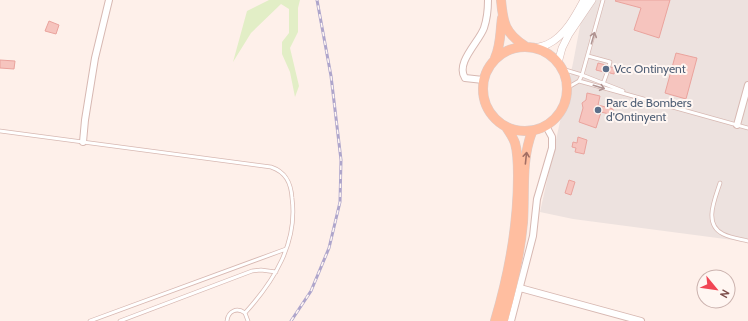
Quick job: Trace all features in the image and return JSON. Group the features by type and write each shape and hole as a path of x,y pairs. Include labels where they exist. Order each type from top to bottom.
{"main road":[{"path":"494,59 508,50 525,46 536,48 548,53 560,66 566,78 566,99 559,114 546,126 532,132 520,132 506,127 497,121 489,112 482,91 483,80 487,69 498,52 502,13 501,0"},
{"path":"502,13 506,28 510,34 525,46"},
{"path":"495,321 509,266 516,216 518,184 515,143 506,127"},
{"path":"503,321 519,252 524,212 526,155 532,132"}],"street":[{"path":"83,142 95,58 109,0"},
{"path":"483,80 465,78 462,70 465,60 477,42 484,27 487,15 488,0"},
{"path":"536,48 555,40 562,33 584,0"},
{"path":"560,66 562,48 569,34 592,0"},
{"path":"737,125 748,85"},
{"path":"510,321 533,236 537,200 552,148 552,137 546,126"},
{"path":"520,288 641,321"}],"lane":[{"path":"567,88 579,81 582,75 603,0"},
{"path":"588,56 610,62 608,66"},
{"path":"560,66 632,95"},
{"path":"603,84 607,72"},
{"path":"579,81 603,89 632,95 748,128"},
{"path":"0,131 272,167 277,169 289,182 294,206 292,230 276,272 263,294 245,313"},
{"path":"720,183 711,213 713,222 717,230 725,235 748,241"},
{"path":"90,321 286,249"},
{"path":"120,321 252,271 262,270 276,272"},
{"path":"227,321 227,317 232,311 239,310 245,313 248,321"}],"shaded area":[{"path":"585,0 748,0 748,242 573,219 540,212 573,63"}],"green space":[{"path":"269,0 300,0 298,8 298,32 290,48 299,86 295,97 290,72 282,54 282,42 289,33 289,9 281,4 251,33 233,62 247,11"}],"building":[{"path":"670,0 659,38 634,30 641,8 615,1"},
{"path":"49,21 59,25 56,34 45,31"},
{"path":"676,53 697,58 686,99 665,93"},
{"path":"0,60 15,61 14,69 0,68"},
{"path":"598,63 606,65 608,69 612,67 615,68 614,74 610,73 608,70 604,72 596,70"},
{"name":"Parc de Bombers d'Ontinyent","path":"587,93 600,96 598,105 613,109 614,111 613,115 601,112 596,128 579,122 583,108 582,103 586,100"},
{"path":"578,137 587,140 584,154 575,152 576,148 572,147 573,142 577,143"},
{"path":"569,180 575,182 571,195 565,193"}],"railway":[{"path":"291,321 311,291 329,248 340,202 341,160 331,76 317,0"}],"place":[{"name":"Vcc Ontinyent","path":"606,69"},
{"name":"Parc de Bombers d'Ontinyent","path":"598,110"}]}
